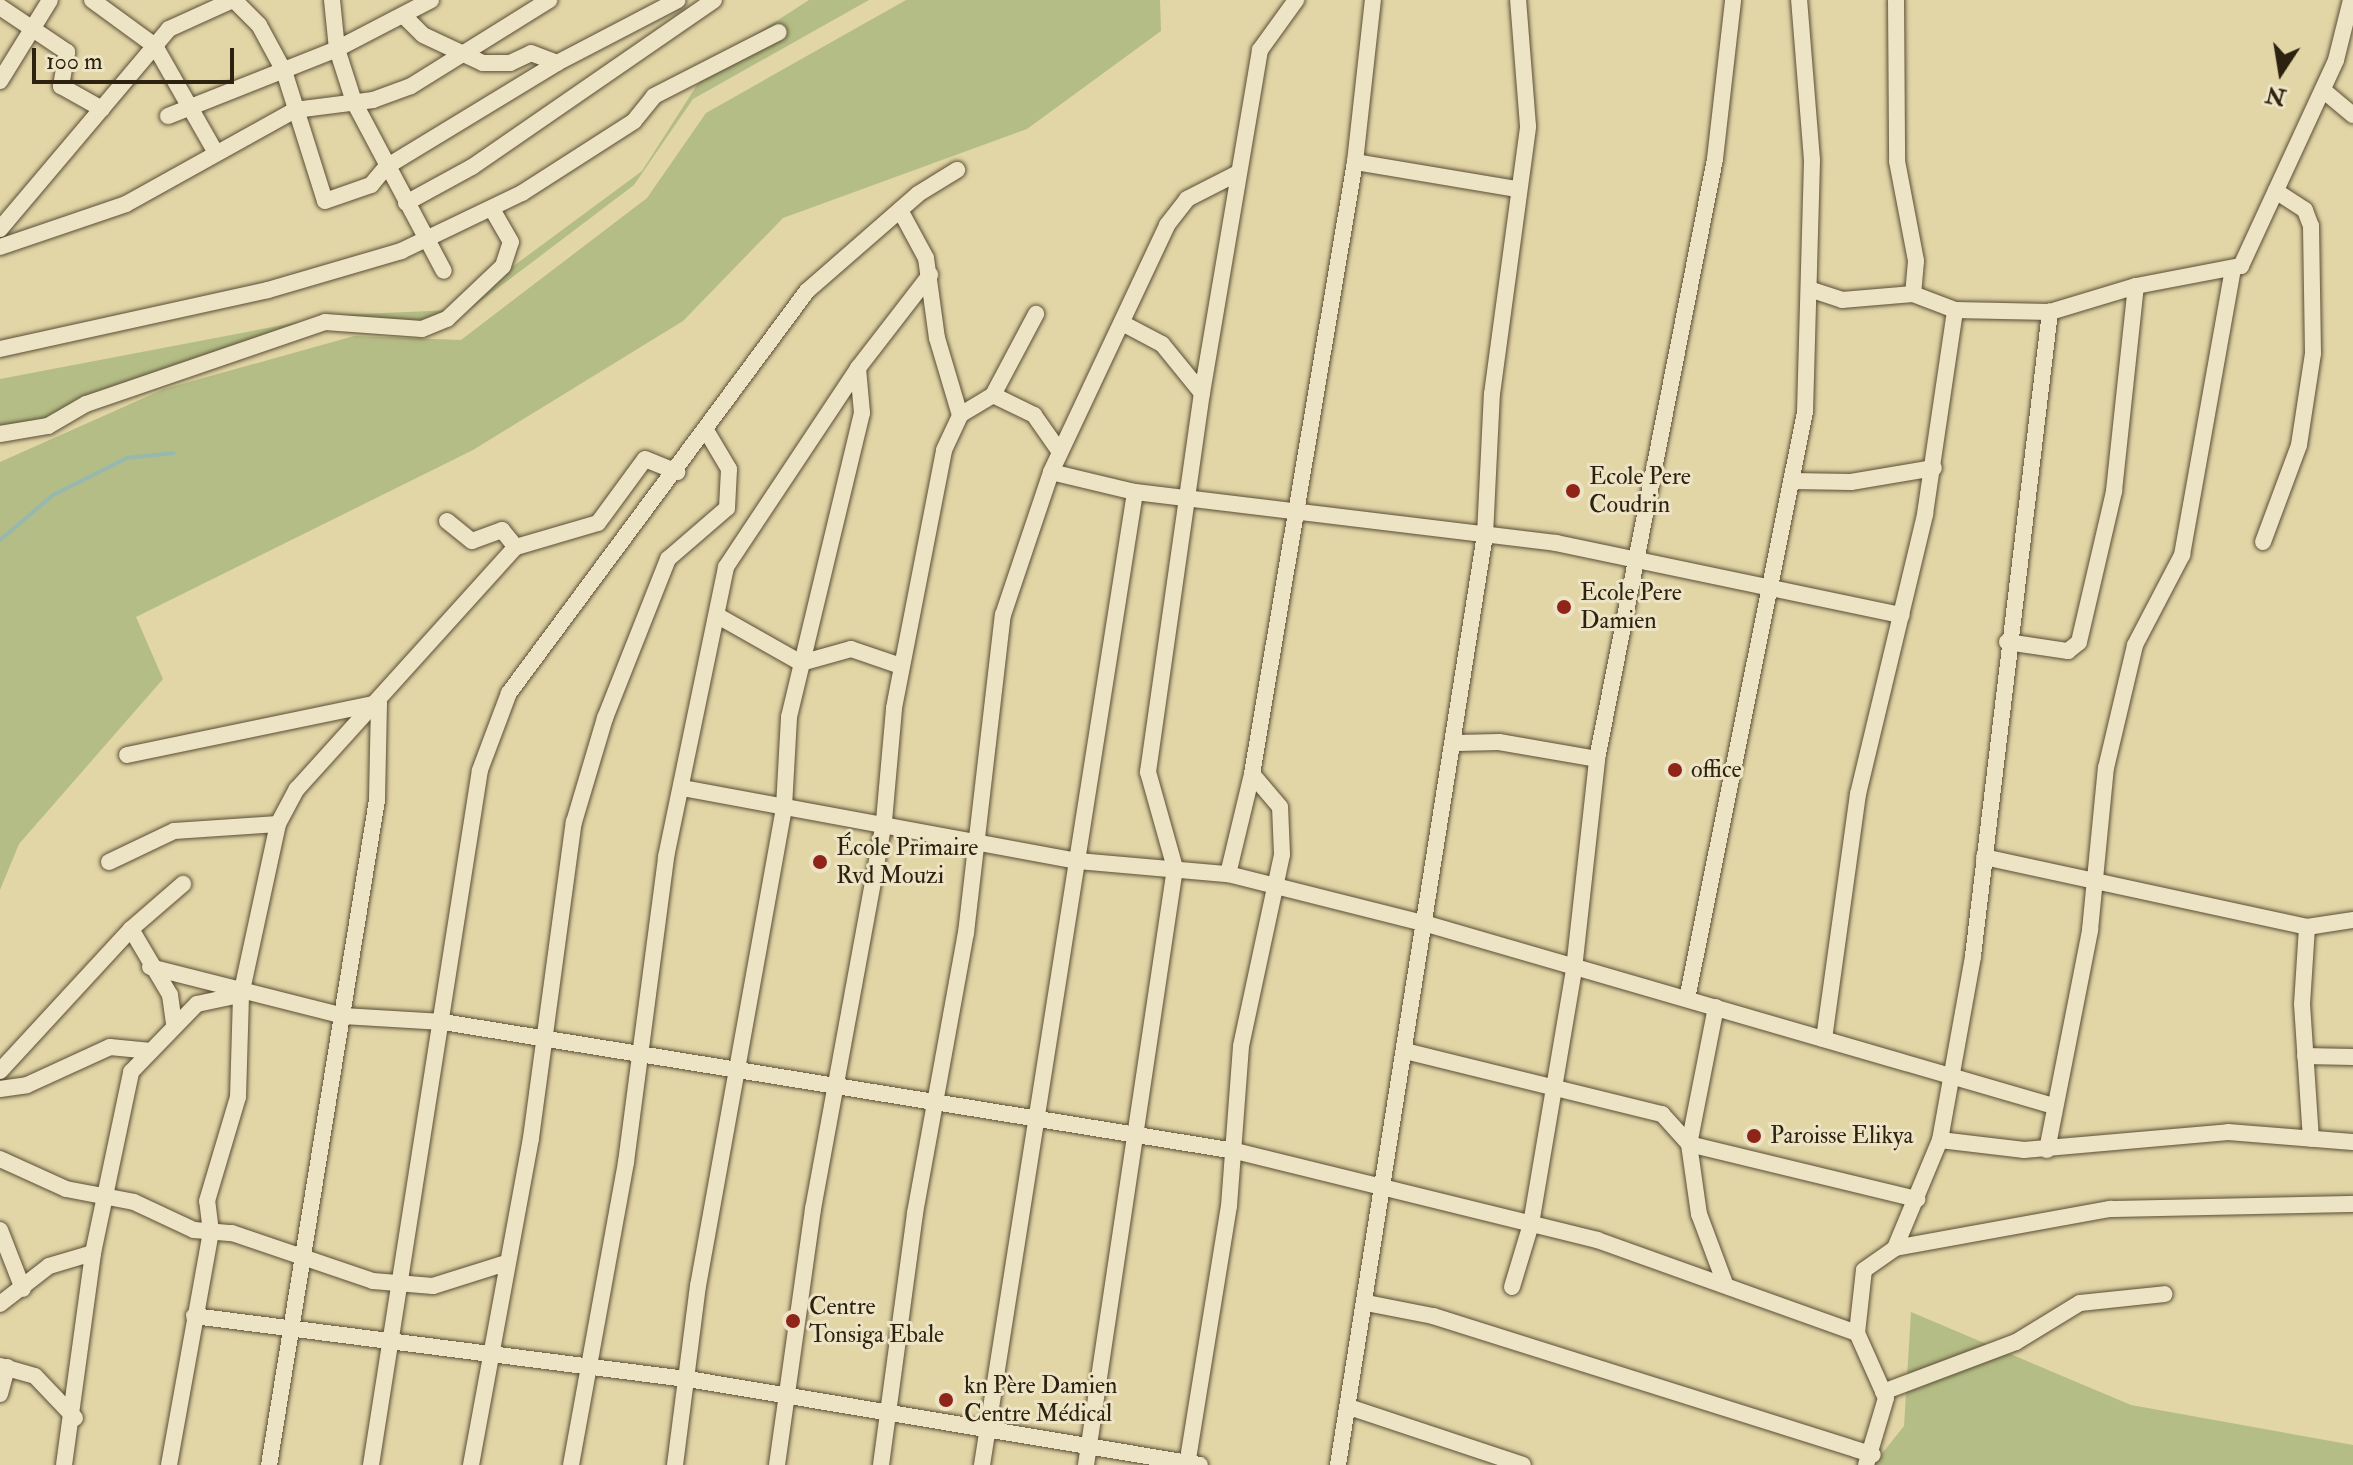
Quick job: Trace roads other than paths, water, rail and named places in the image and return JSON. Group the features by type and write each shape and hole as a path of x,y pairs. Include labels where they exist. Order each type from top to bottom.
{"street":[{"path":"0,81 50,0"},
{"path":"92,0 155,46 194,105 215,151"},
{"path":"0,229 178,21 233,0 259,25 284,71 325,201 371,185 386,167 557,63 678,0"},
{"path":"332,0 337,49 354,102 444,271"},
{"path":"168,116 337,49 405,17 431,0"},
{"path":"0,247 126,204 215,151 295,110 354,102 411,86 549,0"},
{"path":"406,203 472,167 714,0"},
{"path":"1086,1465 1175,868 1148,772 1202,393 1236,174 1260,50 1296,0"},
{"path":"1228,874 1252,774 1355,162 1373,0"},
{"path":"1338,1465 1352,1408 1383,1185 1457,743 1485,535 1492,394 1529,72 1518,0"},
{"path":"1512,1287 1531,1224 1574,969 1597,759 1634,557 1656,484 1715,159 1733,0"},
{"path":"1687,999 1805,412 1812,160 1799,0"},
{"path":"1896,0 1897,161 1916,261 1913,294"},
{"path":"1809,289 1842,300 1913,294 1955,310 2050,312 2136,286 2233,268 2246,260 2323,90 2351,0"},
{"path":"0,7 69,56 61,86 102,109"},
{"path":"405,17 460,54 501,65 531,53 557,63"},
{"path":"2,345 268,290 426,240 491,208 634,121 654,96 779,32"},
{"path":"2323,90 2353,115"},
{"path":"1355,162 1517,189"},
{"path":"371,1465 443,1022 480,770 509,693 707,432 807,291 900,210 957,170"},
{"path":"881,1465 933,1106 978,843 1003,615 1051,472 1177,212 1236,174"},
{"path":"2263,542 2299,445 2313,353 2311,226 2305,210 2276,191"},
{"path":"0,434 48,426 86,404 325,322 422,329 447,319 503,266 511,242 491,208"},
{"path":"900,210 930,275 937,338 960,415"},
{"path":"2047,1150 2096,884 2106,768 2135,645 2182,555 2233,268"},
{"path":"571,1465 585,1368 642,1059 654,929 731,555 858,368 930,275"},
{"path":"2007,642 2068,651 2079,642 2114,491 2136,286"},
{"path":"1824,1039 1858,794 1934,468 1955,310"},
{"path":"1895,1248 1940,1140 1951,1075 1984,857 2007,642 2050,312"},
{"path":"777,1465 835,1090 884,821 901,666 944,450 960,415 993,395 1036,314"},
{"path":"1124,324 1162,344 1202,393"},
{"path":"675,1465 698,1286 739,1075 784,807 801,663 862,413 858,368"},
{"path":"993,395 1034,415 1060,452"},
{"path":"471,1465 486,1356 506,1263 544,1041 574,822 605,718 668,559 727,508 729,469 707,432"},
{"path":"169,1465 211,1232 207,1201 238,1097 241,995 278,824 297,789 379,703 516,547 598,523 645,459 677,472"},
{"path":"1792,481 1851,482 1934,468"},
{"path":"1051,472 1135,492 1296,506 1634,557 1902,615"},
{"path":"982,1465 1039,1121 1135,492"},
{"path":"447,521 472,541 502,530 516,547"},
{"path":"718,616 801,663 851,649 901,666"},
{"path":"127,755 379,703"},
{"path":"269,1465 306,1256 377,800 379,703"},
{"path":"1457,743 1499,742 1597,759"},
{"path":"194,1316 293,1326 486,1356 688,1379 987,1433 1191,1464 1235,1151 1241,1046 1276,886 1280,807 1252,774"},
{"path":"683,788 884,821 978,843 1078,861 1228,874 1427,924 2054,1106"},
{"path":"109,862 174,831 278,824"},
{"path":"1984,857 2096,884 2184,896 2307,927 2353,920"},
{"path":"0,1071 131,929 183,884"},
{"path":"2307,927 2305,1056 2311,1139"},
{"path":"131,929 150,967 174,1004 174,1025"},
{"path":"150,967 241,995 343,1016 443,1022 739,1075 1235,1151 1383,1185 1531,1224 1724,1281 1857,1333"},
{"path":"64,1465 75,1418 93,1253 128,1079 174,1025 197,1004 241,995"},
{"path":"1716,1007 1689,1144 1699,1214 1724,1281"},
{"path":"0,1089 27,1085 110,1047 151,1051"},
{"path":"1405,1051 1662,1114 1689,1144 1917,1199"},
{"path":"2305,1056 2353,1057"},
{"path":"1940,1140 2047,1150 2228,1132 2353,1142"},
{"path":"0,1159 42,1181 106,1197 211,1232 306,1256 399,1286 433,1286 506,1263"},
{"path":"1366,1303 1433,1316 1870,1460 1887,1415 1883,1392 1857,1333 1864,1270 1895,1248 2110,1209 2353,1204"},
{"path":"0,1230 23,1289"},
{"path":"0,1304 49,1266 93,1253"},
{"path":"1883,1392 2016,1342 2080,1303 2165,1294"},
{"path":"0,1394 4,1367 51,1387 75,1418"},
{"path":"1352,1408 1523,1465"}],"waterway":[{"path":"0,540 53,495 127,458 174,453"}],"place":[{"name":"Ecole Pere Coudrin","path":"1573,491"},
{"name":"Ecole Pere Damien","path":"1564,607"},
{"name":"office","path":"1675,770"},
{"name":"École Primaire Rvd Mouzi","path":"820,862"},
{"name":"Paroisse Elikya","path":"1754,1136"},
{"name":"Centre Tonsiga Ebale","path":"793,1321"},
{"name":"kn Père Damien Centre Médical","path":"946,1400"}]}
